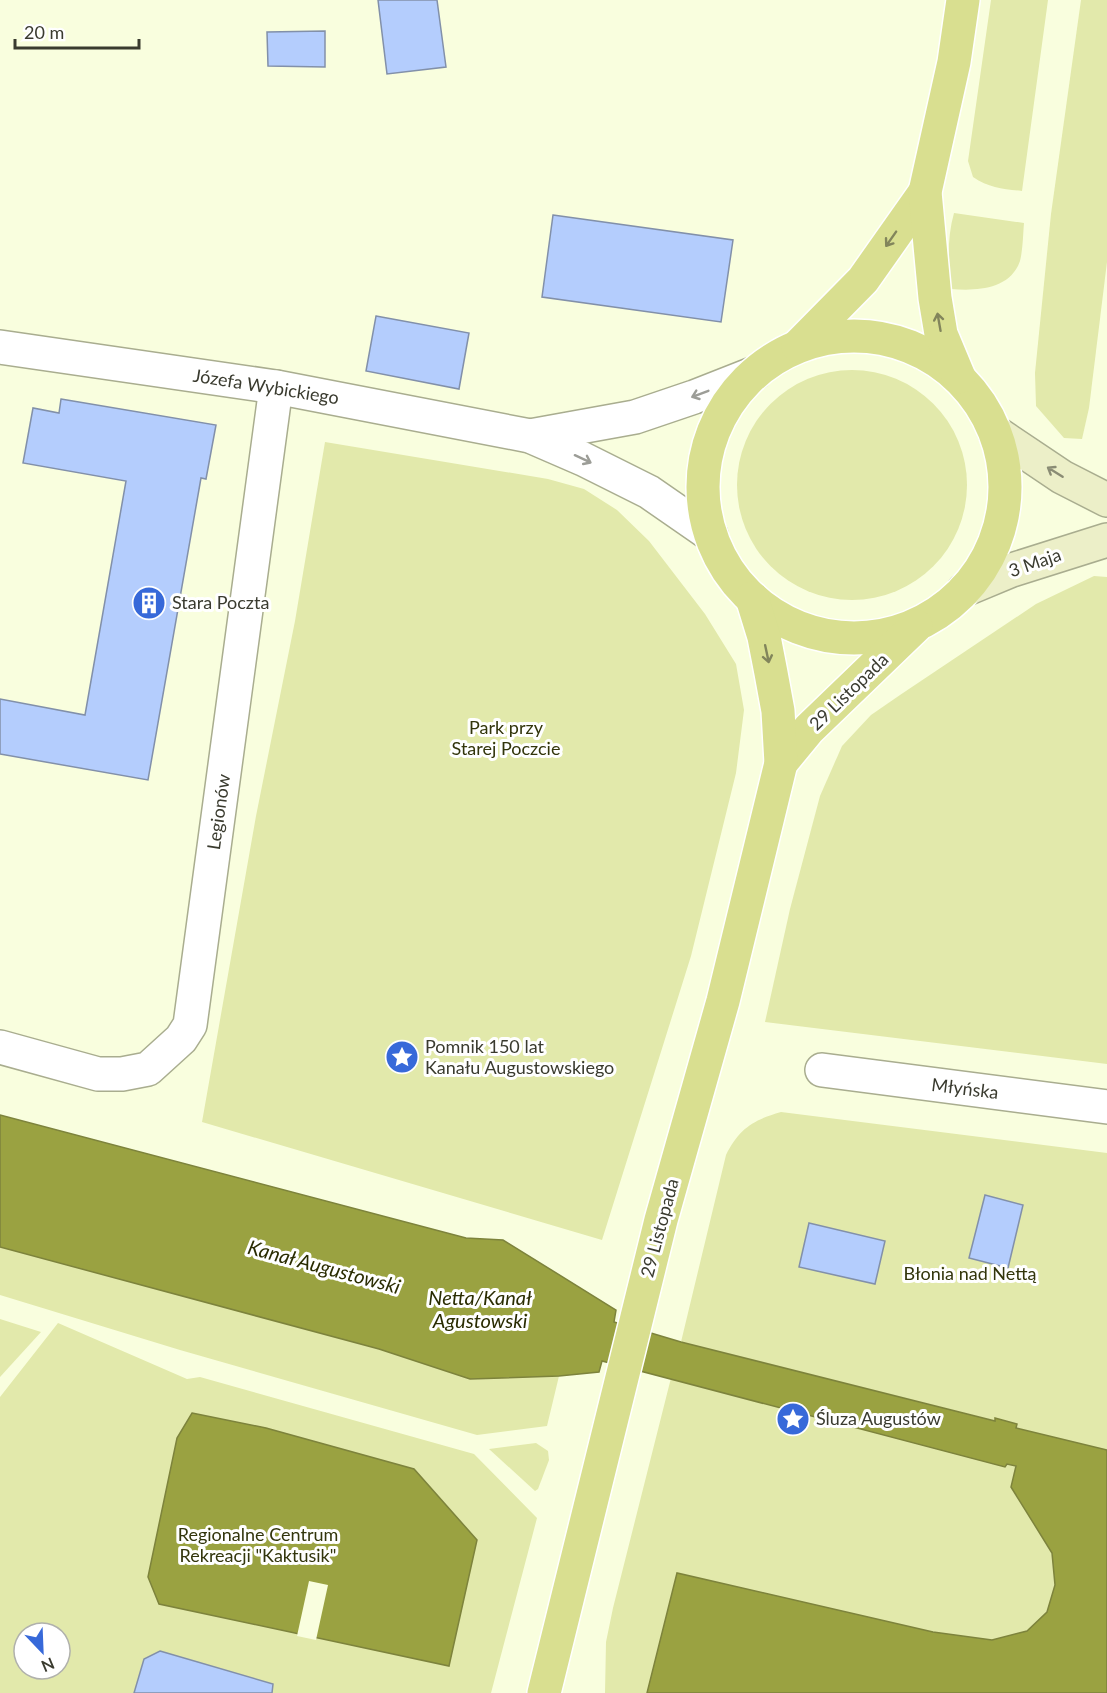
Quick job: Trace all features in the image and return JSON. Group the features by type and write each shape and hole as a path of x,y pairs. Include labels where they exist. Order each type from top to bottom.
{"main road":[{"path":"958,377 941,334 935,298 925,192 954,62 963,0"},
{"path":"797,347 863,280 925,192"},
{"path":"854,335 882,338 910,346 936,360 958,377 980,403 995,432 1005,473 1003,516 989,556 964,590 943,609 919,623 885,634 849,637 814,633 781,619 752,598 727,569 711,535 705,510 703,485 712,435 737,391 775,358 797,347 825,339 854,335"},
{"name":"29 Listopada","path":"544,1693 656,1244 723,1001 781,763 778,711 764,637 752,598"},
{"name":"29 Listopada","path":"781,763 810,729 919,623"}],"street":[{"name":"Józefa Wybickiego","path":"0,347 276,387 530,436 649,492 711,535"},
{"name":"Józefa Wybickiego","path":"530,436 635,417 755,373"},
{"name":"Legionów","path":"0,1047 98,1074 122,1074 148,1069 181,1039 190,1025 276,387"},
{"path":"995,432 1062,477 1107,500"},
{"name":"3 Maja","path":"964,590 1012,570 1107,540"},
{"name":"Młyńska","path":"822,1070 1107,1107"}],"green space":[{"path":"991,0 1048,0 1022,191 979,181 973,177 968,161"},
{"path":"1081,0 1107,0 1107,262 1089,408 1082,439 1064,438 1036,406 1035,373 1051,214"},
{"path":"954,213 1024,223 1020,261 1009,278 981,289 951,289 949,251"},
{"path":"852,370 874,372 896,379 916,389 941,412 948,421 962,452 967,485 965,507 958,529 948,549 925,574 916,581 885,595 852,600 830,598 808,591 788,581 763,558 756,549 742,518 737,485 739,463 746,441 756,421 779,396 788,389 819,375"},
{"name":"Park przy Starej Poczcie","path":"325,442 548,479 584,489 617,510 649,541 705,614 736,664 744,710 736,773 691,956 602,1240 202,1122 256,816 295,621"},
{"path":"1094,576 1107,577 1107,1064 765,1022 790,909 820,796 842,746 871,715 900,695 1036,604"},
{"name":"Błonia nad Nettą","path":"781,1112 1107,1153 1107,1450 1016,1428 1016,1424 996,1418 996,1421 681,1342 726,1155 736,1138 748,1127 762,1118"},
{"path":"0,1247 379,1349 470,1379 559,1376 547,1426 477,1435 180,1350 0,1295"},
{"path":"0,1319 41,1332 0,1377"},
{"name":"Regionalne Centrum Rekreacji \"Kaktusik\"","path":"58,1323 187,1379 200,1377 474,1454 537,1518 491,1693 0,1693 0,1397"},
{"path":"671,1378 1005,1467 1007,1464 1017,1466 1011,1487 1052,1553 1055,1585 1047,1612 1027,1632 992,1640 933,1632 677,1574 647,1693 605,1693 606,1642 613,1608"},
{"path":"536,1443 548,1451 549,1460 538,1489 535,1491 489,1449"}],"water":[{"path":"0,1115 466,1238 503,1240 616,1310 614,1322 681,1342 995,1421 995,1418 1017,1424 1016,1428 1107,1450 1107,1693 647,1693 677,1573 933,1632 992,1640 1027,1631 1047,1612 1055,1585 1052,1553 1011,1487 1016,1466 1007,1464 1005,1467 602,1361 599,1372 559,1376 470,1379 379,1349 0,1247"},
{"path":"192,1413 266,1428 414,1469 477,1540 449,1666 159,1604 148,1577 177,1438"}],"pier":[{"path":"309,1581 328,1585 316,1640 297,1636"}],"building":[{"path":"378,0 437,0 446,67 387,74"},
{"path":"325,31 325,67 268,66 267,32"},
{"path":"553,215 733,240 721,322 542,297"},
{"path":"376,316 469,333 459,389 366,371"},
{"path":"61,399 216,425 206,479 201,478 148,780 0,754 0,699 85,715 126,481 23,463 33,408 59,413"},
{"path":"985,1195 1023,1205 1008,1268 969,1258"},
{"path":"809,1223 885,1241 875,1284 799,1267"},
{"path":"160,1651 273,1684 272,1693 134,1693 144,1659"}],"place":[{"name":"Stara Poczta","path":"149,603"},
{"name":"Pomnik 150 lat Kanału Augustowskiego","path":"402,1057"},
{"name":"Śluza Augustów","path":"793,1419"}],"water label":[{"name":"Kanał Augustowski","path":"324,1267"},
{"name":"Netta/Kanał Agustowski","path":"480,1310"}]}
